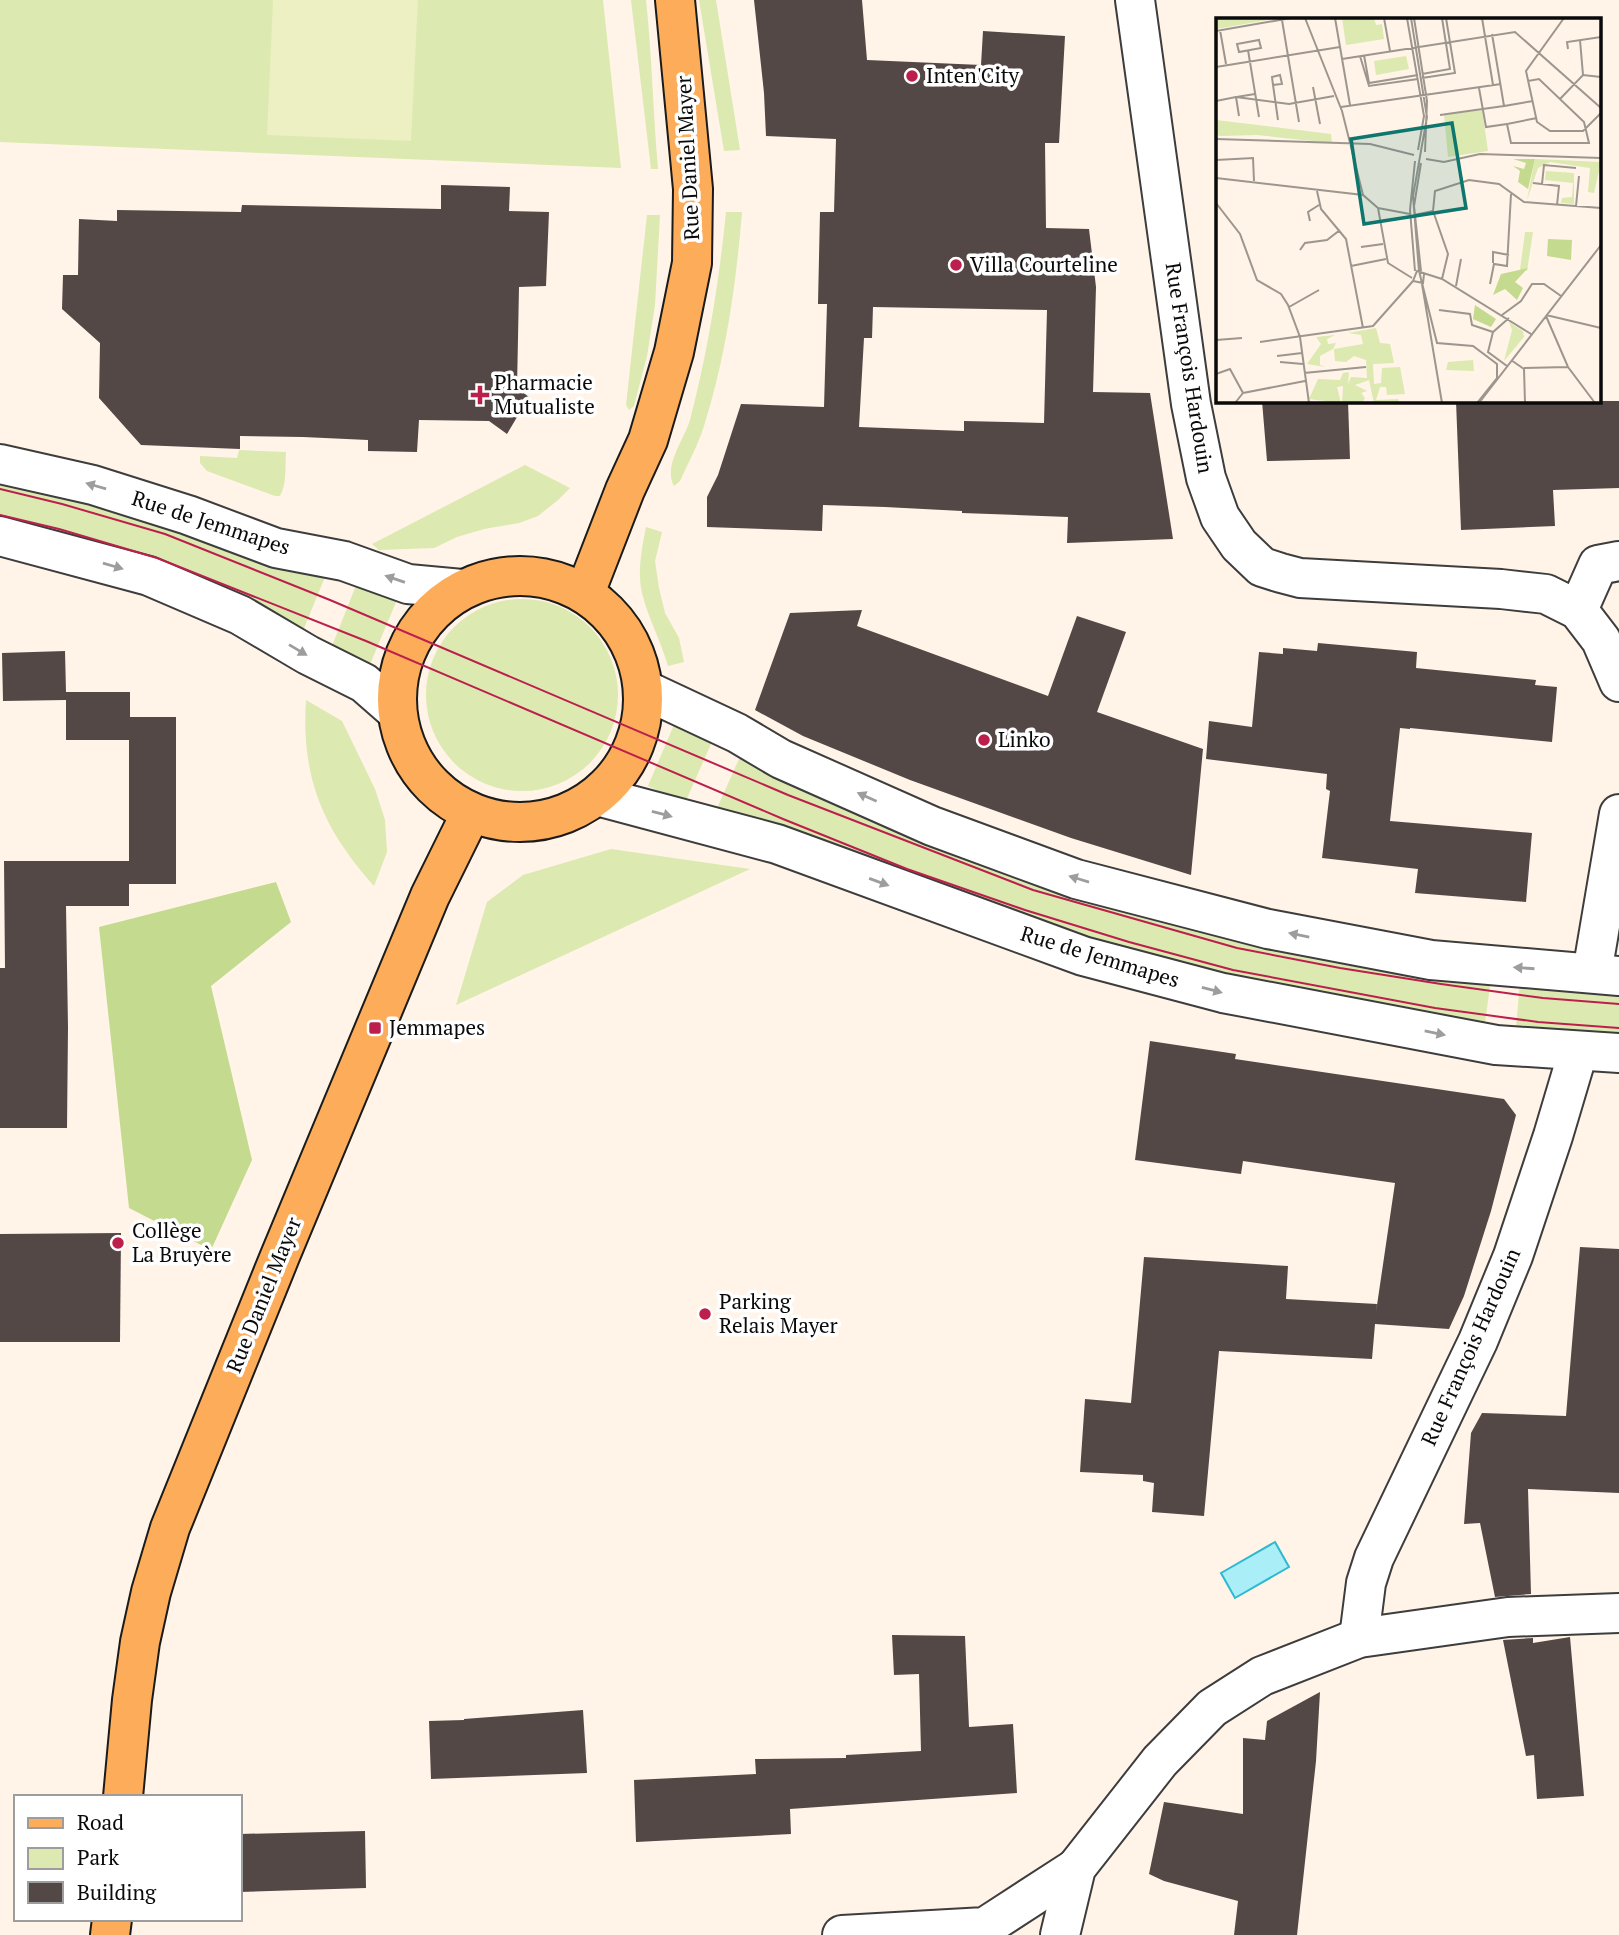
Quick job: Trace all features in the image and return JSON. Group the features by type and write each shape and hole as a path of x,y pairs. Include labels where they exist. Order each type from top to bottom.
{"main road":[{"name":"Rue Daniel Mayer","path":"585,593 625,490 648,440 674,352 692,263 694,189 676,0"},
{"path":"503,576 546,578 585,593 608,611 625,634 638,661 643,689 641,719 634,748 618,775 597,796 568,813 537,822 503,822 471,813 443,796 419,772 404,743 396,710 398,674 414,636 433,610 462,589 503,576"},
{"name":"Rue Daniel Mayer","path":"123,1795 140,1642 170,1528 425,908 471,813"}],"street":[{"name":"Rue François Hardouin","path":"1135,0 1191,404 1206,478 1220,517 1239,545 1262,567 1300,578 1546,594 1578,610 1601,640 1619,682"},
{"name":"Rue de Jemmapes","path":"0,464 93,485 188,515 276,548 344,561 408,584 462,589"},
{"path":"0,536 149,576 240,615 308,655 364,683 396,710"},
{"path":"1578,610 1608,563"},
{"path":"643,689 737,733 781,759 920,820 1076,879 1268,929 1431,960 1606,975 1619,814"},
{"name":"Rue de Jemmapes","path":"597,796 777,844 1083,956 1223,993 1496,1045 1619,1053"},
{"name":"Rue François Hardouin","path":"1359,1638 1366,1583 1374,1558 1478,1340 1513,1256 1578,1052"},
{"path":"842,1935 985,1927 1076,1868 1160,1761 1212,1708 1262,1676 1359,1638 1508,1617 1619,1613"},
{"path":"1060,1935 1076,1868"}],"green space":[{"path":"0,0 603,0 621,168 0,142"},
{"path":"273,0 418,0 411,141 267,135"},
{"path":"631,0 646,0 658,169 651,169"},
{"path":"699,0 716,0 740,150 724,151"},
{"path":"726,212 742,212 737,266 724,347 702,433 680,481 674,486 671,470 690,420 696,394 716,290"},
{"path":"647,215 660,215 655,305 647,356 634,406 629,410 626,405"},
{"path":"239,450 286,452 285,480 280,496 207,471 200,463 200,456 237,458"},
{"path":"525,465 570,488 538,516 457,537 434,548 379,550 372,544"},
{"path":"0,477 327,572 300,638 0,523"},
{"path":"646,527 662,532 655,561 659,588 665,613 679,638 684,662 668,666 642,593 640,576"},
{"path":"357,583 394,598 396,602 371,662 367,664 332,646"},
{"path":"522,599 559,606 590,627 611,658 618,695 611,732 590,763 559,784 522,791 485,784 454,763 433,732 426,695 433,658 454,627 485,606"},
{"path":"306,700 342,721 375,789 385,820 387,852 374,886 341,844 319,801 307,754"},
{"path":"676,720 714,737 685,803 648,786"},
{"path":"743,750 798,786 1491,978 1484,1031 1133,956 714,815"},
{"path":"611,849 750,869 456,1005 487,902 523,875"},
{"path":"276,882 291,922 211,986 252,1160 211,1250 129,1208 99,927"},
{"path":"1520,982 1619,990 1619,1041 1515,1039"}],"water":[{"path":"1275,1542 1289,1567 1235,1598 1221,1573"}],"building":[{"path":"754,0 862,0 867,60 981,65 983,31 1065,36 1059,143 1045,143 1046,228 1089,229 1096,287 1093,392 1150,393 1173,539 1067,543 1068,517 823,505 822,531 707,527 707,497 718,475 741,404 824,407 827,304 818,304 820,212 834,212 836,139 766,136","holes":["873,307 1047,310 1044,423 964,421 964,431 859,427 864,338 872,338"]},
{"path":"441,185 510,187 509,211 549,212 546,286 519,287 517,388 529,397 507,434 489,421 419,420 417,452 368,451 368,440 303,437 240,436 240,449 141,445 99,398 100,343 62,309 63,275 78,275 79,219 117,221 117,210 241,212 242,205 441,209"},
{"path":"1619,401 1619,488 1553,490 1555,526 1461,530 1456,402"},
{"path":"1262,402 1348,402 1350,459 1267,461"},
{"name":"Linko","path":"862,610 857,626 1048,696 1077,616 1126,632 1097,712 1203,749 1191,875 1071,838 910,780 803,736 755,710 790,613"},
{"path":"1318,643 1417,652 1416,668 1536,680 1535,685 1557,687 1552,742 1400,728 1390,821 1532,833 1526,902 1415,893 1418,869 1322,858 1330,791 1326,789 1327,774 1206,759 1209,721 1252,727 1259,652 1283,654 1283,648 1317,651"},
{"path":"65,651 66,692 130,692 130,717 176,717 176,884 129,884 129,906 66,906 67,1128 0,1128 0,968 5,968 4,861 129,861 129,740 66,740 66,700 3,701 2,653"},
{"path":"1150,1041 1236,1054 1235,1059 1504,1099 1516,1115 1491,1211 1464,1296 1449,1329 1375,1324 1372,1359 1219,1351 1204,1516 1152,1512 1154,1483 1143,1481 1143,1475 1080,1472 1085,1399 1131,1403 1144,1257 1288,1266 1286,1299 1377,1304 1376,1312 1395,1183 1243,1161 1241,1174 1135,1160"},
{"path":"121,1233 120,1342 0,1342 0,1234"},
{"path":"1580,1247 1619,1249 1619,1493 1528,1489 1531,1594 1495,1597 1480,1523 1464,1524 1471,1433 1482,1413 1566,1416"},
{"path":"892,1635 965,1636 969,1727 1013,1724 1017,1793 790,1809 791,1834 636,1842 634,1780 756,1774 755,1759 846,1758 846,1755 921,1751 919,1674 894,1675"},
{"path":"1570,1637 1584,1796 1537,1799 1534,1755 1526,1756 1503,1640 1533,1638 1533,1643"},
{"path":"1320,1692 1316,1761 1297,1935 1234,1935 1238,1901 1164,1881 1149,1874 1164,1802 1243,1814 1243,1738 1265,1740 1267,1721"},
{"path":"583,1710 587,1773 431,1779 429,1721"},
{"path":"365,1831 366,1888 242,1892 242,1834"}],"tram line":[{"path":"0,489 165,534 330,600 788,795 1033,890 1237,948 1441,984 1543,998 1619,1004"},
{"path":"0,515 157,558 366,641 783,819 907,869 1025,910 1233,970 1435,1008 1538,1022 1619,1028"}],"place":[{"name":"Inten'City","path":"912,76"},
{"name":"Villa Courteline","path":"956,265"},
{"name":"Pharmacie Mutualiste","path":"480,395"},
{"name":"Linko","path":"984,740"},
{"name":"Jemmapes","path":"375,1028"},
{"name":"Collège La Bruyère","path":"118,1243"},
{"name":"Parking Relais Mayer","path":"705,1314"}]}
